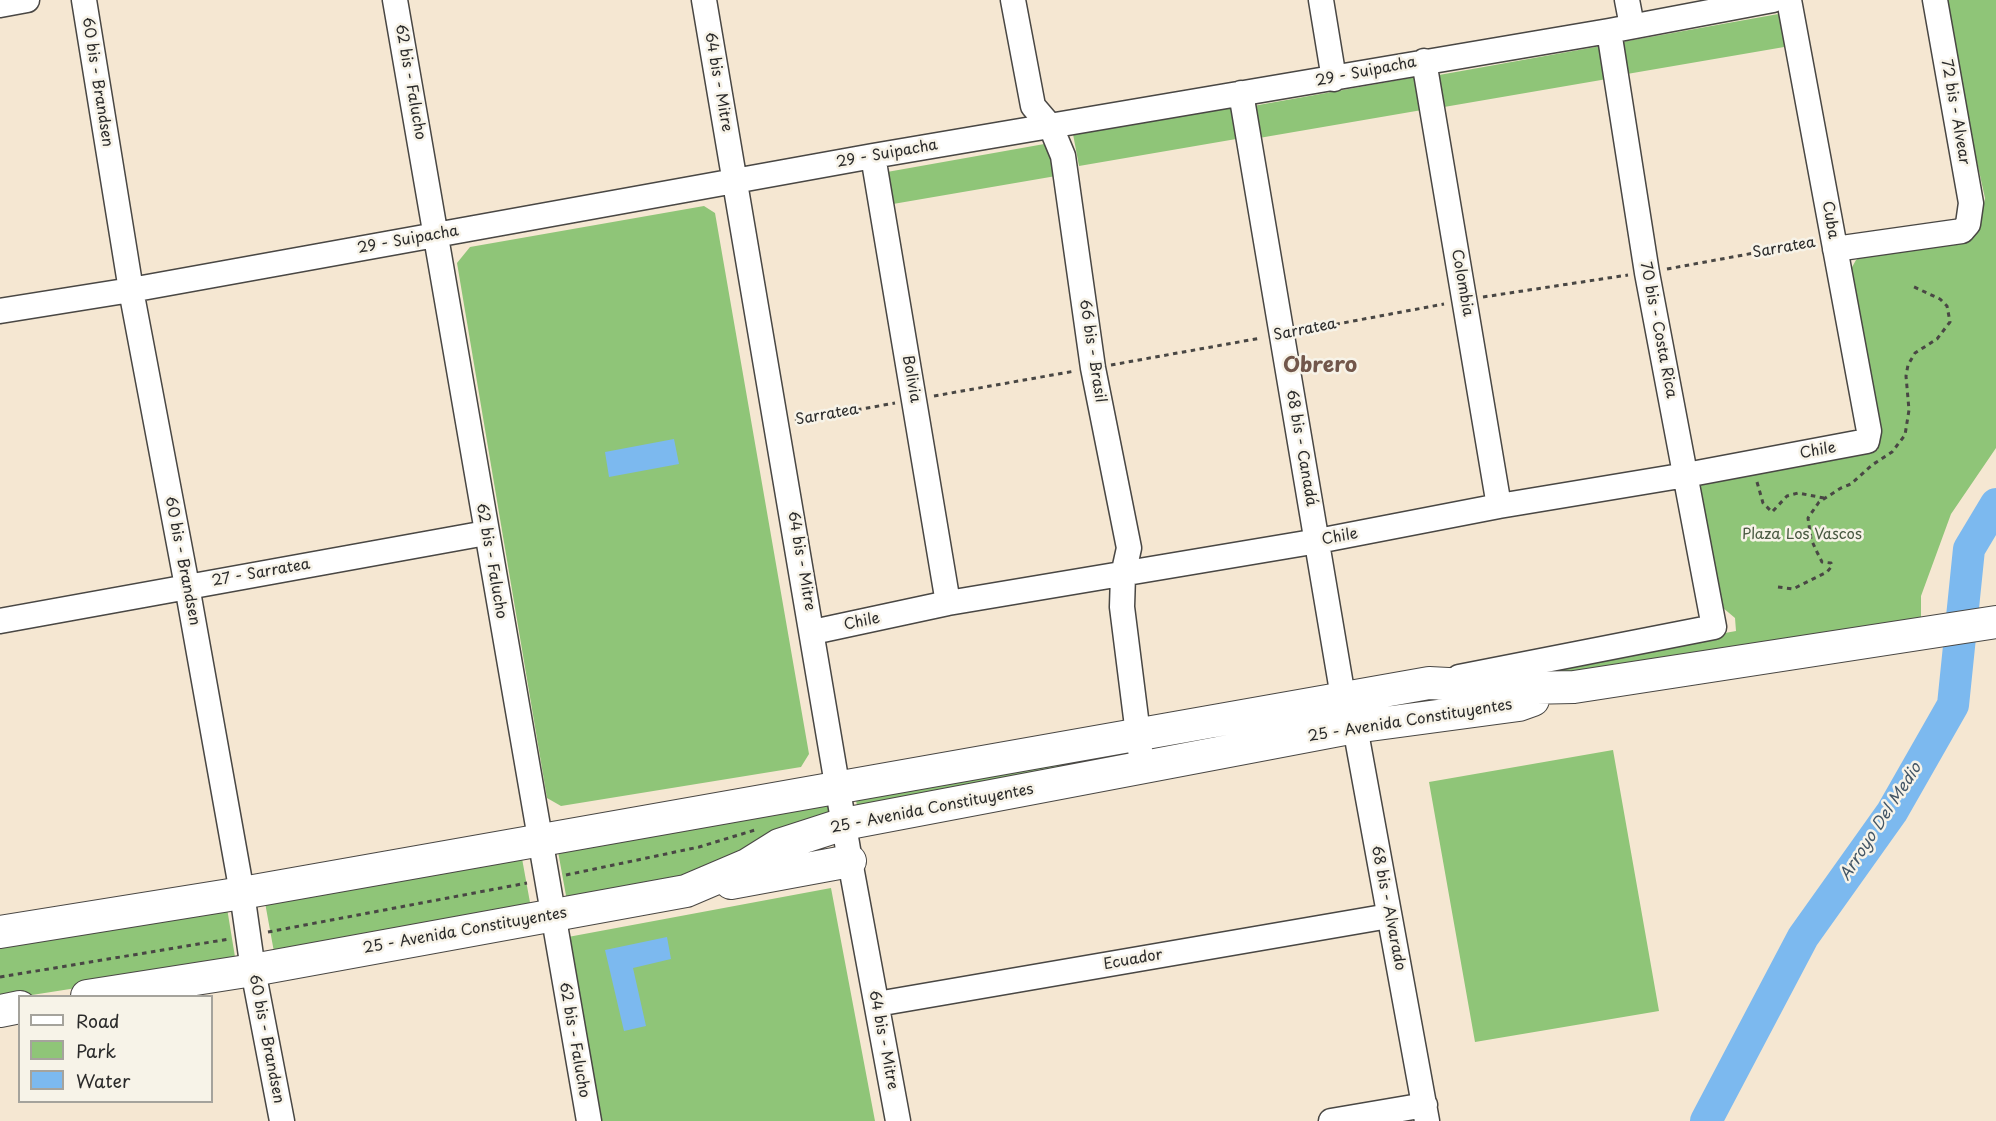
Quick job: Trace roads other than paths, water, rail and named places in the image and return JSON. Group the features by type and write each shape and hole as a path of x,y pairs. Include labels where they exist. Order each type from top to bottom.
{"main road":[{"name":"25 - Avenida Constituyentes","path":"0,932 242,893 1429,683 1525,688 1574,687 1996,622"},
{"name":"25 - Avenida Constituyentes","path":"93,995 253,970 686,891 747,865 779,845 844,824 1355,727 1519,705 1574,687"},
{"path":"686,891 850,861"},
{"path":"0,1011 18,1007"}],"street":[{"path":"0,5 27,0"},
{"name":"60 bis - Brandsen","path":"84,0 131,290 187,586 242,893 253,970 282,1121"},
{"name":"62 bis - Falucho","path":"395,0 589,1121"},
{"name":"64 bis - Mitre","path":"704,0 813,632 850,861 898,1121"},
{"name":"66 bis - Brasil","path":"1013,0 1033,106 1051,127 1063,156 1093,368 1130,548 1123,575 1122,607 1143,769"},
{"path":"1321,0 1334,79"},
{"name":"70 bis - Costa Rica","path":"1627,0 1621,29 1647,273 1714,627"},
{"name":"29 - Suipacha","path":"0,311 131,290 735,180 1621,29 1773,0"},
{"name":"Cuba","path":"1789,0 1869,431 1866,441"},
{"name":"72 bis - Alvear","path":"1935,0 1971,203 1968,224"},
{"name":"Colombia","path":"1424,61 1499,506"},
{"name":"68 bis - Canadá","path":"1240,93 1343,697"},
{"name":"Bolivia","path":"873,156 948,603"},
{"name":"Sarratea","path":"1834,244 1962,231 1968,224"},
{"name":"Chile","path":"813,632 948,603 1318,541 1499,506 1686,475 1866,441"},
{"name":"27 - Sarratea","path":"0,621 486,532"},
{"name":"25 - Avenida Constituyentes","path":"1429,683 1714,627"},
{"name":"68 bis - Alvarado","path":"1343,697 1355,727 1426,1113"},
{"name":"Ecuador","path":"877,1005 1389,916"},
{"path":"1331,1121 1426,1113"}],"water":[{"path":"674,439 679,464 609,477 605,452"},
{"path":"667,937 671,959 633,968 646,1026 624,1031 605,950"}],"waterway":[{"name":"Arroyo Del Medio","path":"1706,1121 1803,937 1892,812 1953,705 1969,549 1996,504"}],"district":[{"name":"Obrero","path":"1320,366"}],"park label":[{"name":"Plaza Los Vascos","path":"1802,535"}]}
